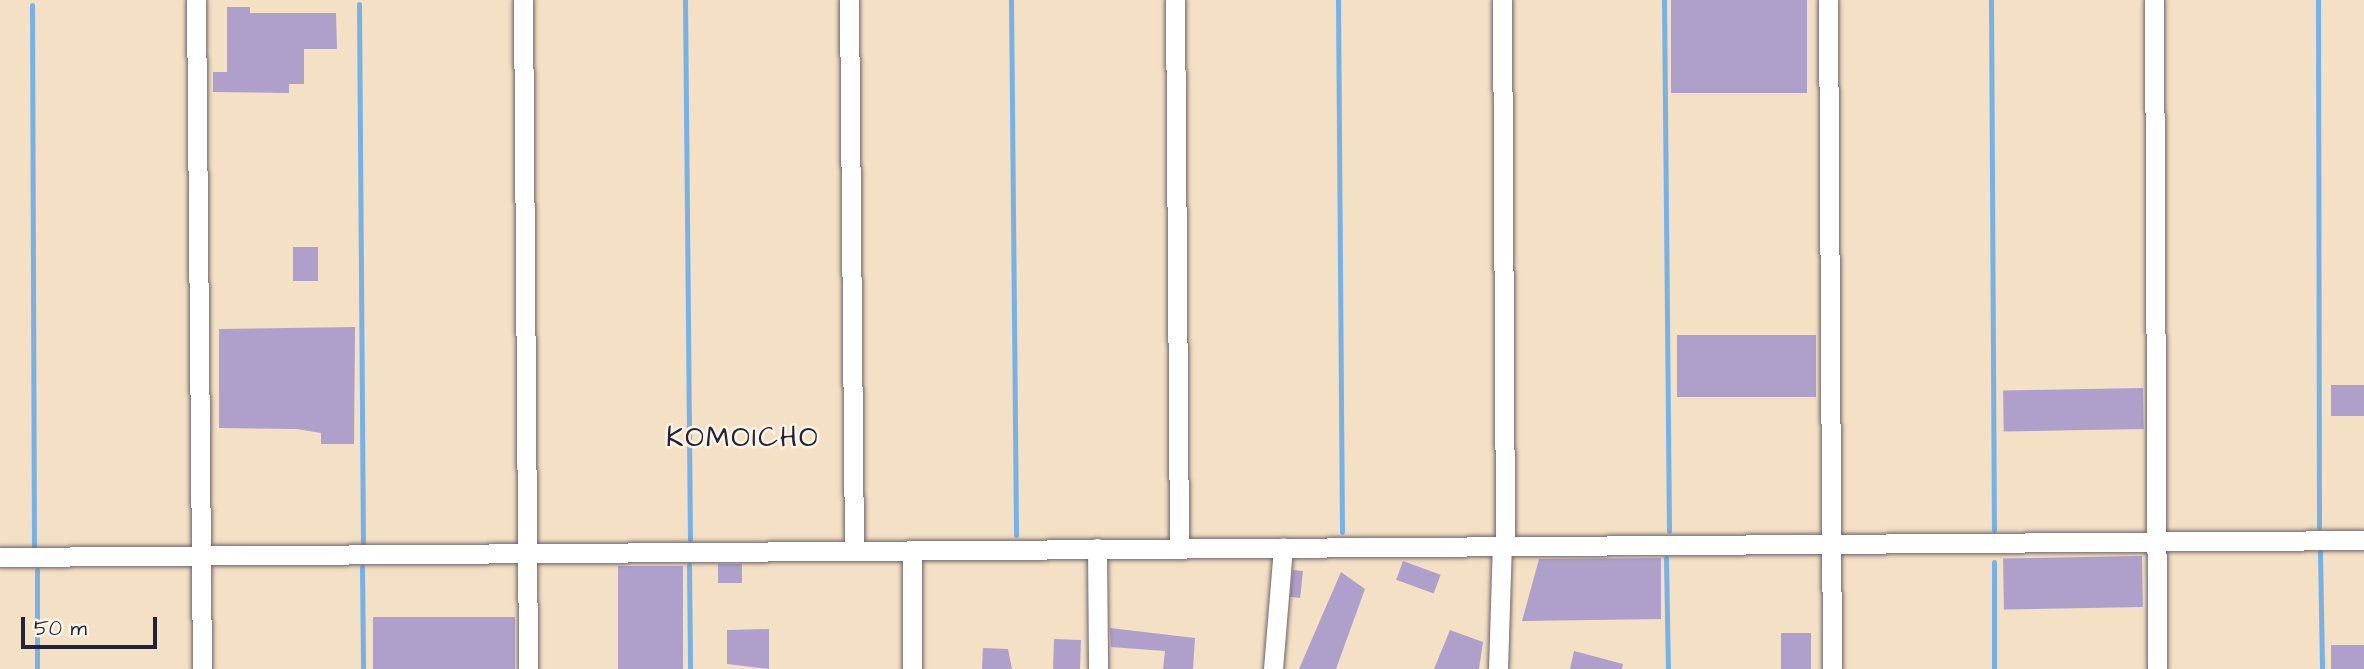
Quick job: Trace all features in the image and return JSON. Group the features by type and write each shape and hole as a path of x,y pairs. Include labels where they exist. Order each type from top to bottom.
{"street":[{"path":"197,0 202,669"},
{"path":"523,0 528,669"},
{"path":"849,0 854,550"},
{"path":"1175,0 1179,548"},
{"path":"1499,669 1504,545 1502,0"},
{"path":"1828,0 1832,669"},
{"path":"2154,0 2157,669"},
{"path":"0,557 2364,540"},
{"path":"1273,669 1283,547"},
{"path":"1097,548 1098,669"},
{"path":"912,550 912,669"}],"building":[{"path":"1671,0 1807,0 1807,93 1671,93"},
{"path":"227,7 250,7 250,13 336,13 337,49 304,49 304,84 289,84 289,93 213,92 213,72 227,72"},
{"path":"293,247 318,247 318,281 293,281"},
{"path":"355,327 354,444 321,444 321,433 297,429 219,428 219,329"},
{"path":"1677,335 1816,335 1816,397 1677,397"},
{"path":"2331,385 2364,385 2364,416 2331,416"},
{"path":"2143,388 2144,429 2004,431 2003,390"},
{"path":"2142,556 2143,607 2004,609 2003,558"},
{"path":"1661,558 1661,619 1522,621 1539,559"},
{"path":"1403,561 1441,575 1434,593 1396,580"},
{"path":"718,564 742,564 742,583 718,583"},
{"path":"618,566 683,566 683,669 618,669"},
{"path":"1293,570 1303,571 1300,598 1290,597"},
{"path":"1341,572 1365,589 1336,669 1299,669"},
{"path":"373,617 515,617 515,669 373,669"},
{"path":"1110,628 1195,638 1193,669 1163,669 1165,651 1111,647"},
{"path":"769,629 769,669 727,664 727,630"},
{"path":"1450,630 1483,642 1479,669 1434,669"},
{"path":"1781,633 1811,633 1811,669 1781,669"},
{"path":"1054,639 1081,640 1080,669 1053,669"},
{"path":"2331,645 2364,645 2364,669 2331,669"},
{"path":"983,648 1008,649 1012,669 982,669"},
{"path":"1574,651 1623,664 1622,669 1570,669"}],"waterway":[{"path":"685,0 690,539"},
{"path":"1011,0 1016,535"},
{"path":"1338,0 1342,532"},
{"path":"1664,0 1669,531"},
{"path":"1991,0 1994,530"},
{"path":"2318,0 2319,527"},
{"path":"359,4 363,544"},
{"path":"32,5 34,547"},
{"path":"2320,552 2322,669"},
{"path":"1666,558 1668,669"},
{"path":"1994,562 1994,669"},
{"path":"689,565 690,669"},
{"path":"362,567 363,669"},
{"path":"37,570 37,669"}],"district":[{"name":"KOMOICHO","path":"743,438"}]}
